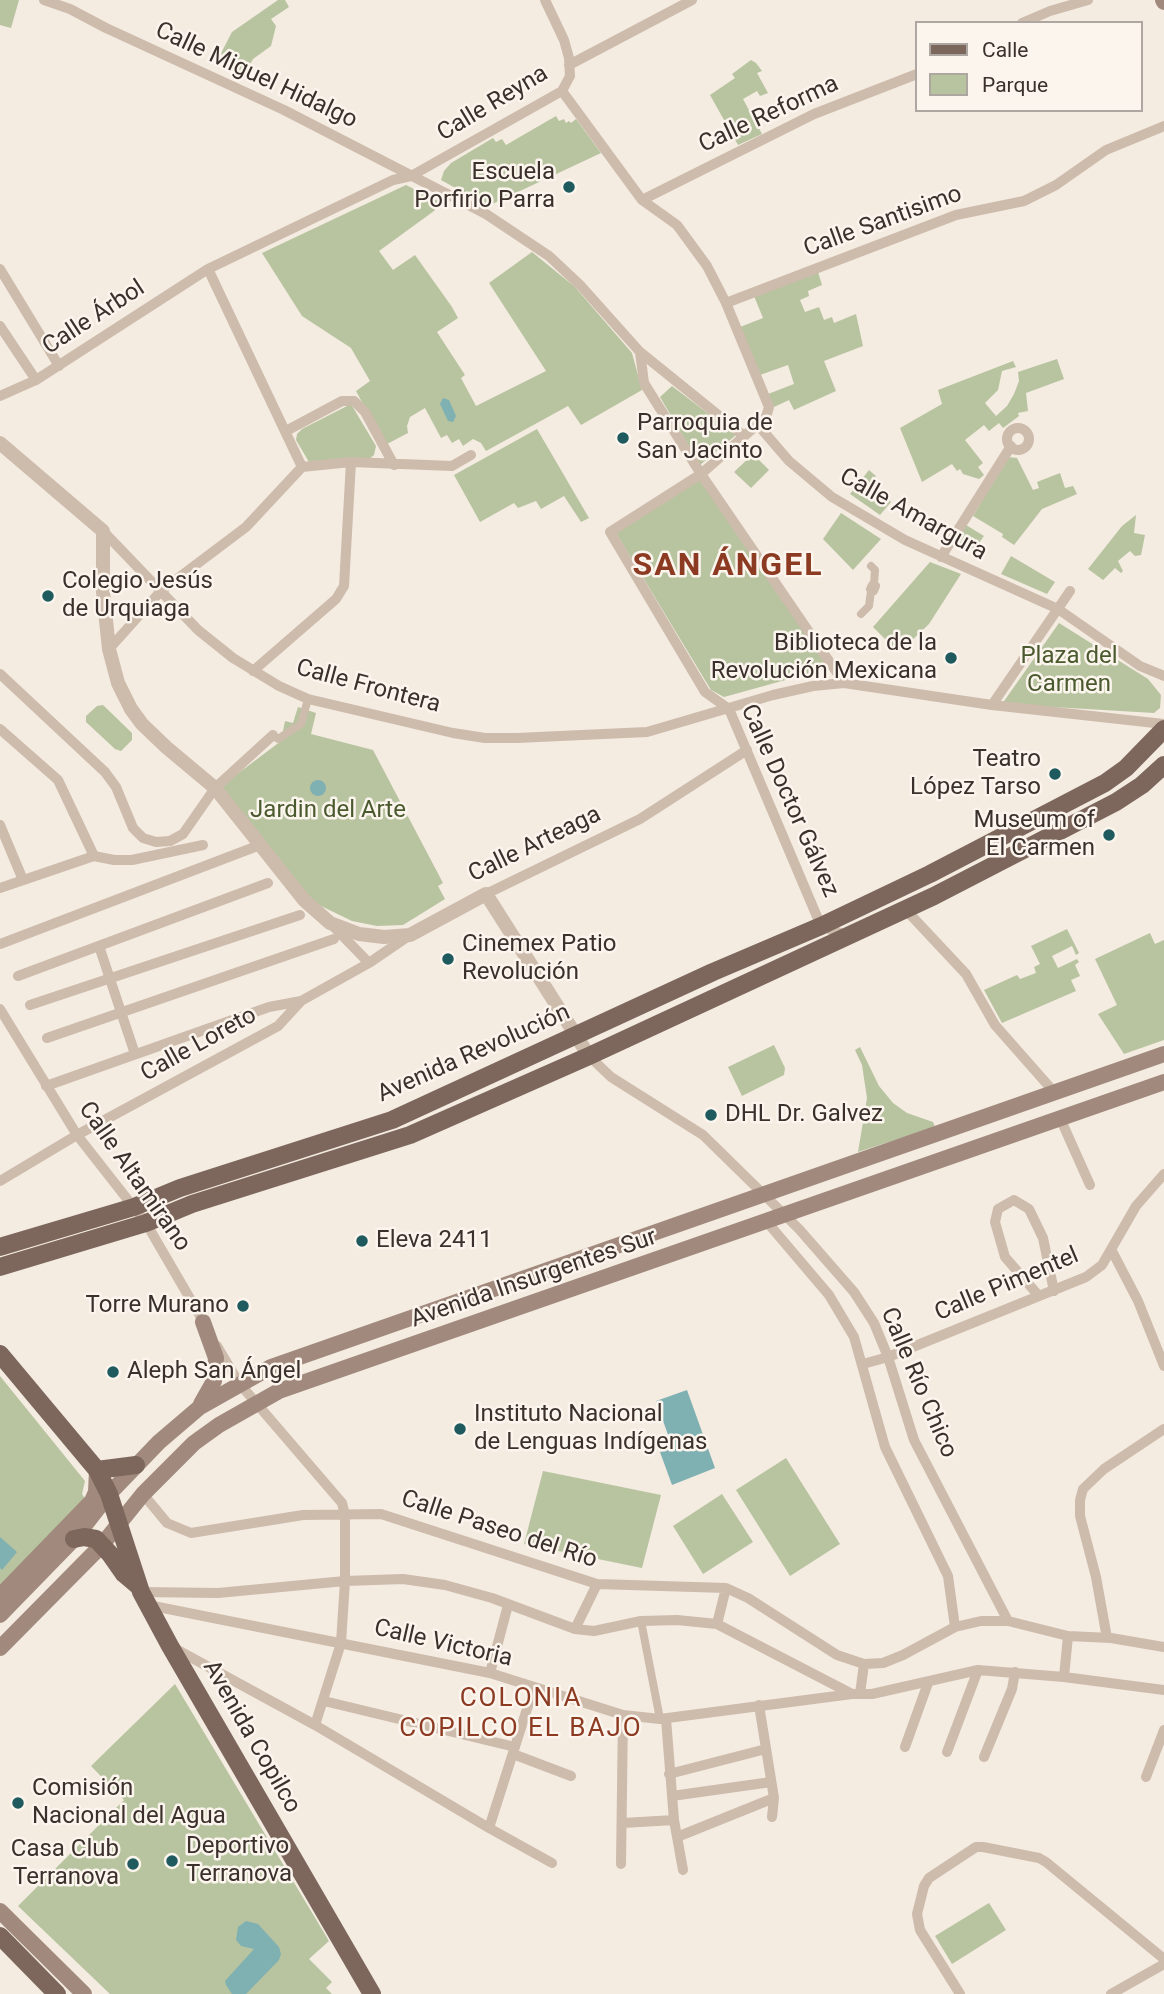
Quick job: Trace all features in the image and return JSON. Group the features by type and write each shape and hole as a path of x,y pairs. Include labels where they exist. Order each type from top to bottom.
{"main road":[{"name":"Avenida Revolución","path":"0,1247 134,1207 180,1188 392,1120 939,870 1105,783 1126,768 1164,729"},
{"name":"Avenida Revolución","path":"0,1267 146,1223 192,1204 410,1135 906,910 1116,802 1142,785 1164,765"},
{"name":"Avenida Insurgentes Sur","path":"0,1615 75,1539 109,1494 136,1465 200,1406 271,1367 1164,1054"},
{"name":"Avenida Insurgentes Sur","path":"0,1648 103,1544 143,1494 207,1433 279,1391 1164,1082"},
{"path":"200,1406 214,1381 216,1359 203,1322"},
{"name":"Avenida Copilco","path":"0,1354 97,1470 109,1494 143,1595 372,1994"},
{"path":"0,1596 92,1501 97,1470 136,1465"},
{"path":"75,1539 90,1537 103,1544 143,1595"},
{"path":"0,1911 84,1994"},
{"path":"0,1936 57,1994"}],"street":[{"name":"Calle Miguel Hidalgo","path":"44,0 70,9 284,110 486,214 549,256 581,286 640,352 744,436"},
{"path":"545,0 564,40 569,65"},
{"name":"Calle Reyna","path":"411,176 562,91 568,81 569,65 677,3 692,0"},
{"path":"1027,21 1088,0"},
{"name":"Calle Reforma","path":"642,200 814,114 916,74"},
{"path":"562,91 642,200 682,231 707,266 726,303 768,403 769,414 701,474"},
{"name":"Calle Santisimo","path":"726,303 956,215 1024,201 1056,186 1105,150 1163,129"},
{"name":"Calle Árbol","path":"0,396 60,366 208,269 393,180 411,176"},
{"path":"0,269 60,366"},
{"path":"208,269 302,467"},
{"path":"0,326 36,380"},
{"path":"640,352 644,383 701,474 844,683"},
{"path":"286,431 342,401 354,401 365,412 394,465"},
{"name":"Calle Amargura","path":"758,425 789,461 832,497 895,535 1058,609 1140,666 1164,676"},
{"name":"Calle Frontera","path":"0,443 103,531 198,629 253,671 309,699 379,717 485,737 560,737 647,732 813,686 844,683 992,705 1164,724"},
{"path":"941,557 1008,451"},
{"path":"109,649 161,591 246,527 302,467 351,462 452,466 471,455"},
{"path":"253,671 336,599 342,590 346,581 351,462"},
{"name":"Calle Doctor Gálvez","path":"701,474 610,532 705,692 729,709 821,926 848,936"},
{"name":"Calle Arteaga","path":"103,531 103,592 109,649 123,696 142,723 215,788 303,900 369,963"},
{"path":"861,614 869,606 876,586 871,566"},
{"path":"992,705 1070,591"},
{"path":"0,674 110,778 130,822 144,838 163,842 183,834 215,788 273,735 278,739 301,724 309,699"},
{"path":"0,729 58,780 94,856"},
{"name":"Calle Arteaga","path":"330,923 372,936 410,935 486,894 640,819 747,750"},
{"path":"0,825 23,880"},
{"path":"0,888 94,856 132,860 204,845"},
{"path":"0,944 260,845"},
{"path":"18,976 268,883"},
{"path":"486,894 589,1056"},
{"path":"906,910 970,979 995,1025 1054,1091"},
{"path":"30,1005 300,915"},
{"name":"Calle Loreto","path":"0,1181 77,1135 278,1026 301,1001 369,963 410,935"},
{"path":"47,1038 334,939"},
{"path":"99,946 135,1054"},
{"path":"46,1086 269,1007 301,1001"},
{"name":"Calle Altamirano","path":"0,1009 77,1135 146,1223 239,1383 256,1404"},
{"name":"Calle Río Chico","path":"589,1056 611,1077 703,1135 785,1215 831,1263 854,1292 874,1323 914,1440 1008,1621"},
{"path":"1060,1118 1090,1185"},
{"name":"Calle Pimentel","path":"865,1363 885,1358 1086,1277 1102,1265 1136,1206 1164,1174"},
{"path":"1039,1296 1005,1256 995,1222 998,1209 1014,1200 1029,1209 1043,1238 1054,1291"},
{"name":"Calle Río Chico","path":"767,1222 839,1311 854,1337 865,1363 885,1447 948,1576 955,1627"},
{"path":"1112,1251 1138,1301 1164,1366"},
{"path":"256,1404 337,1495 345,1515 341,1643 315,1725"},
{"path":"1107,1638 1096,1577 1080,1516 1080,1500 1083,1489 1104,1469 1164,1429"},
{"name":"Calle Paseo del Río","path":"143,1494 167,1523 191,1533 303,1515 381,1514 597,1584 726,1588 748,1598 837,1656 864,1664"},
{"path":"143,1595 218,1593 345,1581 403,1579 444,1584 575,1629 594,1631 640,1621 677,1620 718,1624 856,1694 872,1694 928,1683 978,1670 1164,1689"},
{"path":"575,1629 597,1584"},
{"path":"718,1624 726,1588"},
{"name":"Calle Victoria","path":"143,1595 341,1643 490,1673 623,1715 663,1719 856,1694"},
{"path":"490,1673 508,1605"},
{"path":"640,1621 663,1719 674,1820 683,1870"},
{"path":"856,1694 864,1664 883,1663 955,1627 981,1621 1008,1621 1068,1636 1107,1638 1164,1647"},
{"path":"1064,1677 1068,1636"},
{"path":"170,1646 315,1725 552,1863"},
{"path":"947,1752 978,1670"},
{"path":"984,1758 1012,1689 1015,1672"},
{"path":"905,1746 928,1683"},
{"path":"489,1828 534,1687"},
{"path":"324,1701 514,1751 571,1776"},
{"path":"759,1705 774,1798 772,1817"},
{"path":"621,1864 623,1715"},
{"path":"1146,1777 1164,1730"},
{"path":"669,1774 766,1749"},
{"path":"672,1796 771,1782"},
{"path":"677,1837 774,1798"},
{"path":"623,1822 674,1820"},
{"path":"960,1994 920,1930 917,1913 924,1886 929,1878 976,1847 1046,1862 1164,1962 1111,1994"}],"green space":[{"path":"0,0 19,0 11,28 0,25"},
{"path":"278,0 285,0 289,7 271,19 276,26 271,46 253,59 244,76 217,61 232,32"},
{"path":"751,60 762,71 757,73 768,93 760,96 757,91 743,99 762,134 738,145 710,95 735,78 732,74"},
{"path":"556,116 559,121 564,119 566,123 576,119 601,153 488,206 441,180 451,163 493,138 496,142 502,139 506,145"},
{"path":"406,185 440,202 434,211 379,251 393,270 415,255 452,307 458,318 437,332 465,375 461,378 476,406 546,371 489,283 532,252 575,287 632,353 642,390 581,425 568,406 486,451 481,443 473,439 463,446 459,439 452,443 447,435 441,438 425,408 410,417 408,433 385,445 356,391 370,381 351,348 302,316 262,253"},
{"path":"818,272 822,285 808,291 809,296 800,300 805,312 819,307 824,320 832,317 834,323 856,314 863,346 824,361 836,391 794,410 789,400 774,407 768,394 794,384 788,365 760,375 740,327 763,318 754,296"},
{"path":"1057,359 1064,379 1026,393 1028,411 1018,413 1019,416 1003,428 999,423 989,431 984,425 965,440 983,463 978,467 984,475 979,479 963,474 952,464 922,482 900,428 942,404 938,390 1013,361 1016,367 1002,371 998,390 985,403 996,416 1007,406 1014,394 1019,381 1018,372"},
{"path":"672,386 736,435 700,465 660,397"},
{"path":"351,404 376,446 374,455 369,459 309,462 296,440 297,434"},
{"path":"537,429 589,518 581,522 564,496 541,509 536,501 518,508 514,503 480,522 454,475"},
{"path":"753,454 769,470 751,488 734,472"},
{"path":"1008,457 1017,458 1033,490 1039,488 1037,482 1060,473 1065,488 1073,486 1077,494 1042,509 1014,545 1002,537 1003,534 973,516"},
{"path":"869,470 876,476 871,482 891,502 880,515 850,494"},
{"path":"699,479 829,668 724,697 711,690 616,533"},
{"path":"841,513 881,539 853,570 823,539"},
{"path":"1136,515 1134,533 1145,535 1141,555 1135,556 1130,551 1118,561 1123,571 1121,573 1115,568 1103,580 1088,569 1122,526"},
{"path":"966,525 984,536 973,551 956,541"},
{"path":"1011,556 1055,582 1047,594 1001,574"},
{"path":"930,562 961,574 929,624 908,644 902,638 893,647 873,627"},
{"name":"Plaza del Carmen","path":"1059,623 1148,679 1161,695 1160,708 1154,713 1002,704"},
{"path":"103,705 132,733 132,740 121,751 115,749 86,722 86,716 97,706"},
{"name":"Jardin del Arte","path":"298,707 316,713 311,734 373,750 443,883 438,886 445,899 403,925 377,926 352,921 317,904 307,896 220,787 281,741 285,721 293,723"},
{"path":"1067,929 1079,953 1076,955 1072,946 1052,956 1058,968 1077,959 1079,962 1075,965 1080,976 1071,980 1076,991 1002,1023 984,990 1017,975 1020,979 1036,973 1034,967 1040,964 1031,946"},
{"path":"1150,933 1155,944 1164,940 1164,1040 1124,1054 1098,1014 1117,1005 1095,959"},
{"path":"774,1045 785,1068 784,1075 742,1096 728,1067"},
{"path":"860,1047 879,1086 893,1103 907,1113 933,1122 935,1127 858,1152 867,1098 862,1065 855,1050"},
{"path":"0,1376 85,1481 82,1494 86,1500 0,1587"},
{"path":"786,1458 840,1544 790,1576 736,1490"},
{"path":"543,1471 661,1495 642,1568 524,1544"},
{"path":"722,1494 753,1542 703,1574 673,1526"},
{"name":"Deportivo Terranova","path":"175,1684 329,1941 309,1959 332,1982 326,1988 332,1994 110,1994 18,1906 124,1800 91,1766"},
{"path":"989,1903 1006,1930 952,1964 935,1936"}],"water":[{"path":"443,398 449,400 456,416 453,422 448,421 440,404"},
{"path":"315,780 321,780 326,788 324,794 315,796 310,791 310,785"},
{"path":"687,1390 715,1468 672,1485 660,1452 672,1446 656,1401"},
{"path":"0,1537 17,1552 2,1570 0,1568"},
{"path":"246,1921 258,1924 279,1947 281,1954 279,1960 246,1994 232,1994 225,1981 254,1949 241,1946 236,1940 238,1927"}],"place":[{"name":"Escuela Porfirio Parra","path":"569,187"},
{"name":"Parroquia de San Jacinto","path":"623,438"},
{"name":"Colegio Jesús de Urquiaga","path":"48,596"},
{"name":"Biblioteca de la Revolución Mexicana","path":"951,658"},
{"name":"Teatro López Tarso","path":"1055,774"},
{"name":"Museum of El Carmen","path":"1109,835"},
{"name":"Cinemex Patio Revolución","path":"448,959"},
{"name":"DHL Dr. Galvez","path":"711,1115"},
{"name":"Eleva 2411","path":"362,1241"},
{"name":"Torre Murano","path":"243,1306"},
{"name":"Aleph San Ángel","path":"113,1372"},
{"name":"Instituto Nacional de Lenguas Indígenas","path":"460,1429"},
{"name":"Comisión Nacional del Agua","path":"18,1803"},
{"name":"Deportivo Terranova","path":"172,1861"},
{"name":"Casa Club Terranova","path":"133,1864"}],"district":[{"name":"SAN ÁNGEL","path":"728,567"},
{"name":"COLONIA COPILCO EL BAJO","path":"521,1714"}]}
